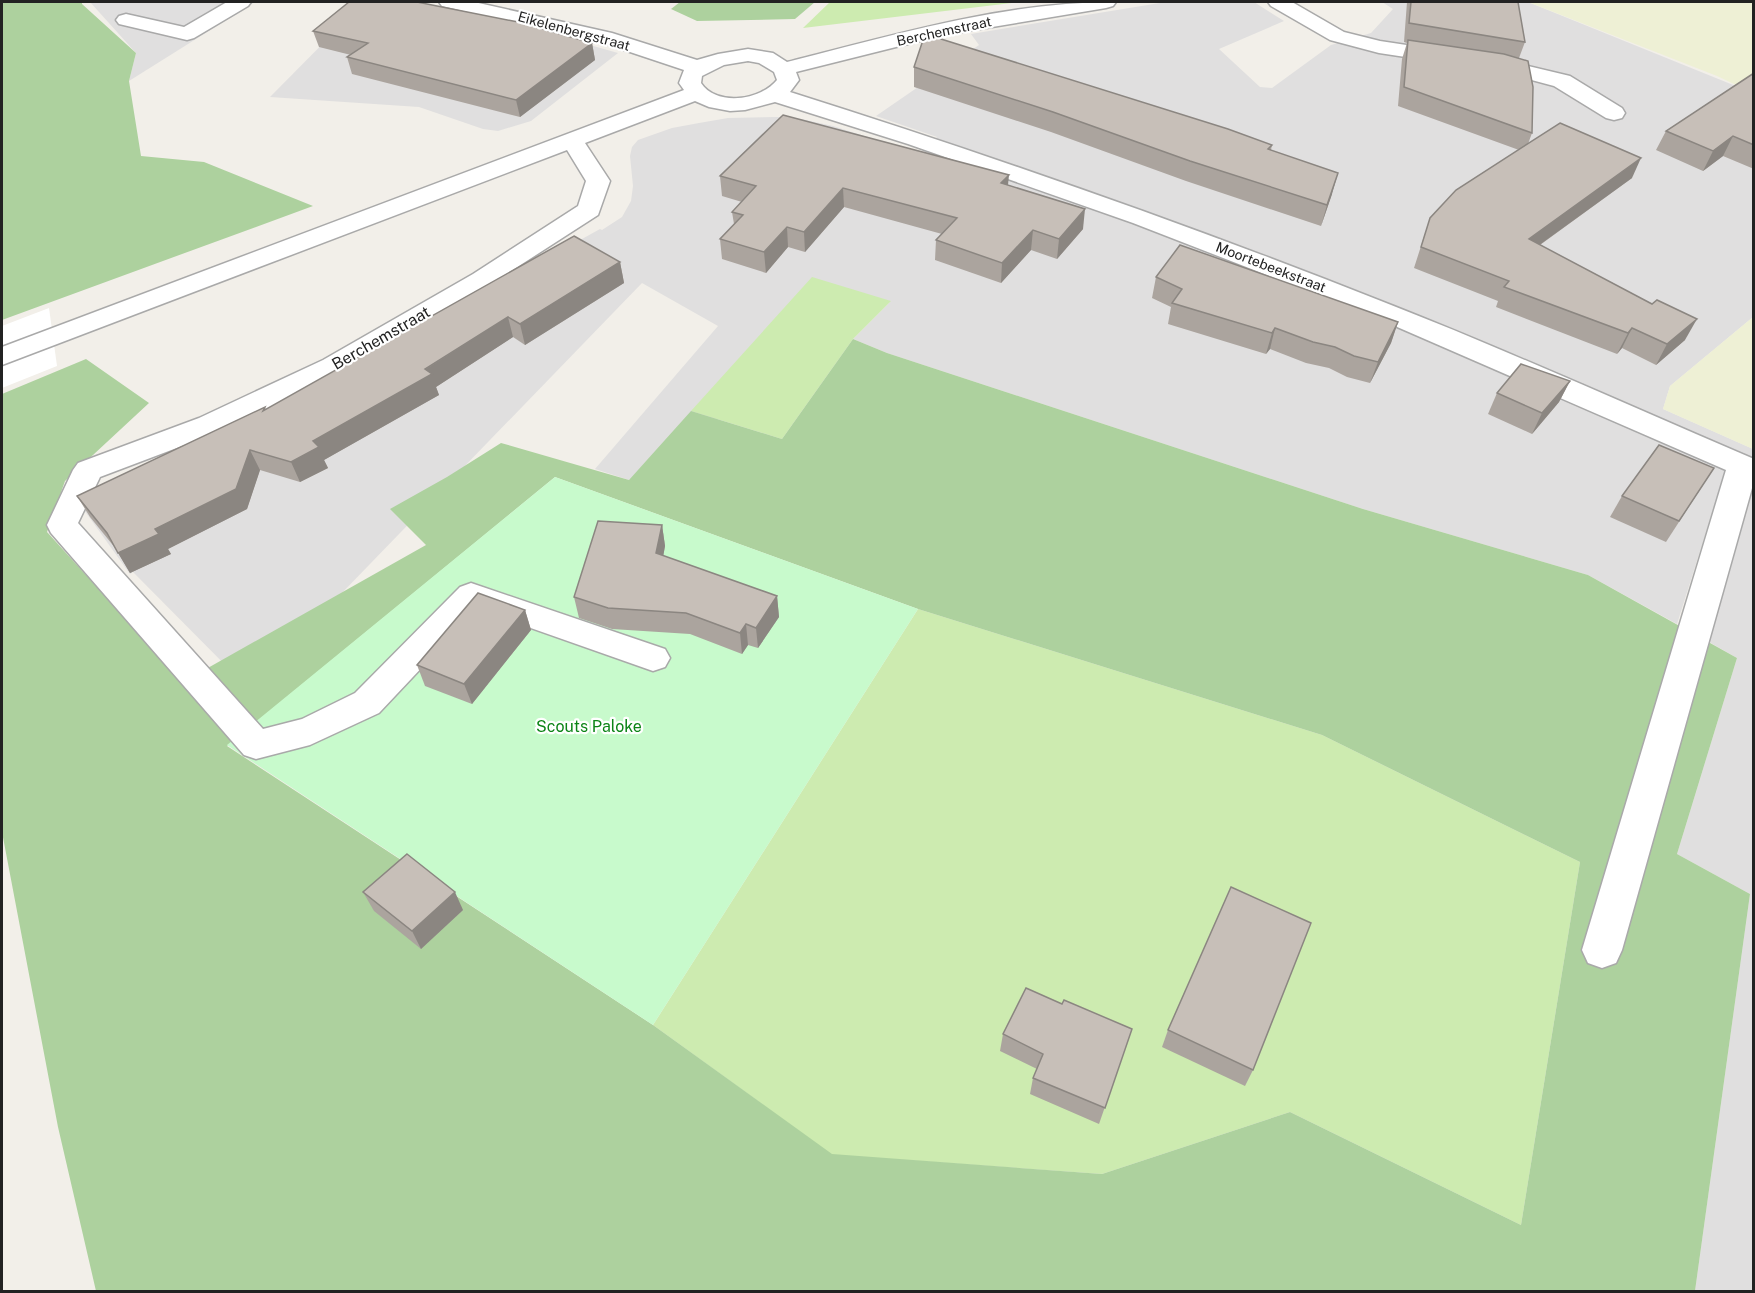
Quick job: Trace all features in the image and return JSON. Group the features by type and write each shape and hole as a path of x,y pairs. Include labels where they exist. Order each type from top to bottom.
{"street":[{"path":"126,20 187,34 241,2"},
{"name":"Eikelenbergstraat","path":"449,2 612,39 698,68"},
{"name":"Berchemstraat","path":"784,69 944,29 1106,2"},
{"path":"1278,2 1337,36 1379,47 1499,65 1562,81 1614,113"},
{"path":"748,55 765,58 784,69 788,80 776,95 744,104 719,102 697,93 692,86 691,77 698,68 711,61 731,56 748,55"},
{"path":"2,356 697,93"},
{"name":"Moortebeekstraat","path":"776,95 916,139 1131,214 1341,294 1748,469"},
{"name":"Berchemstraat","path":"572,140 598,181 589,210 482,279 333,366 209,425 88,470 62,525 256,746 310,731 367,703 471,596 653,658"},
{"path":"1602,950 1748,469"}],"shaded area":[{"path":"90,2 255,2 129,81 136,53"},
{"path":"364,2 551,34 618,53 531,121 498,131 483,129 419,107 270,97"},
{"path":"1166,2 1254,2 1284,21 1219,49 1260,87 1272,88 1331,45 1371,33 1393,9 1382,2 1528,2 1753,93 1753,317 1670,386 1663,409 1753,449 1753,1291 1695,1291 1750,894 1677,854 1737,658 1709,642 1751,486 1725,472 1677,624 1588,575 1363,509 887,353 853,339 890,302 629,480 595,469 718,326 642,283 249,689 133,572 130,574 79,503 272,411 600,229 602,230 622,217 631,201 633,186 630,156 632,147 638,140 672,128 728,118 777,117 801,119 833,126 921,154 937,137 876,116 979,45 971,34"}],"green space":[{"path":"2,2 82,2 136,53 129,81 141,156 204,162 313,206 2,320"},
{"path":"680,2 815,2 795,19 697,21 671,9"},
{"path":"830,2 1020,2 803,28"},
{"path":"1528,2 1753,2 1753,93 1717,76"},
{"path":"812,277 891,301 853,339 782,439 691,411"},
{"path":"1753,317 1753,449 1663,409 1670,386"},
{"path":"853,339 887,353 1363,509 1588,575 1737,658 1677,854 1750,894 1695,1291 96,1291 58,1127 2,832 2,394 86,359 149,403 65,481 47,532 183,682 426,545 390,509 501,443 629,480 691,411 782,439","holes":["555,477 918,609 1322,735 1580,862 1521,1225 1290,1112 1102,1174 832,1154 653,1025 227,746"]},
{"name":"Scouts Paloke","path":"555,477 918,609 653,1025 227,745"},
{"path":"918,609 1322,735 1580,862 1521,1225 1290,1112 1102,1174 832,1155 653,1025"}],"pier":[{"path":"49,308 57,366 2,388 2,326"}],"building":[{"path":"349,2 417,2 518,22 592,43 516,100 347,57 368,43 313,31"},
{"path":"1411,2 1518,2 1525,42 1409,23"},
{"path":"925,34 1228,129 1272,145 1268,149 1338,173 1327,205 914,67"},
{"path":"1408,40 1504,54 1528,61 1533,87 1532,133 1404,87"},
{"path":"1754,73 1754,145 1733,136 1713,151 1666,131"},
{"path":"783,115 1009,175 1001,183 1085,209 1059,239 1033,230 1002,263 936,240 957,218 843,188 804,232 787,227 764,252 720,239 743,215 732,212 756,186 720,176"},
{"path":"1560,123 1641,158 1529,239 1652,304 1657,300 1697,319 1667,344 1632,328 1628,333 1504,287 1509,281 1421,247 1430,218 1456,190"},
{"path":"574,236 620,262 520,324 508,317 425,369 432,374 313,441 319,447 291,462 250,450 236,489 155,529 159,534 118,553 107,533 77,496 265,407 263,411"},
{"path":"1180,245 1398,322 1378,362 1354,356 1335,347 1313,342 1275,328 1272,333 1172,303 1182,289 1156,277"},
{"path":"1521,364 1570,381 1542,413 1497,393"},
{"path":"1659,445 1714,468 1679,521 1622,496"},
{"path":"598,521 662,525 656,553 777,596 756,628 746,624 740,633 686,613 608,608 574,597"},
{"path":"478,593 525,610 464,684 417,665"},
{"path":"407,854 455,892 412,931 363,892"},
{"path":"1231,887 1311,923 1253,1070 1168,1030"},
{"path":"1026,988 1062,1004 1064,1000 1132,1029 1105,1108 1033,1078 1043,1054 1003,1034"}]}
